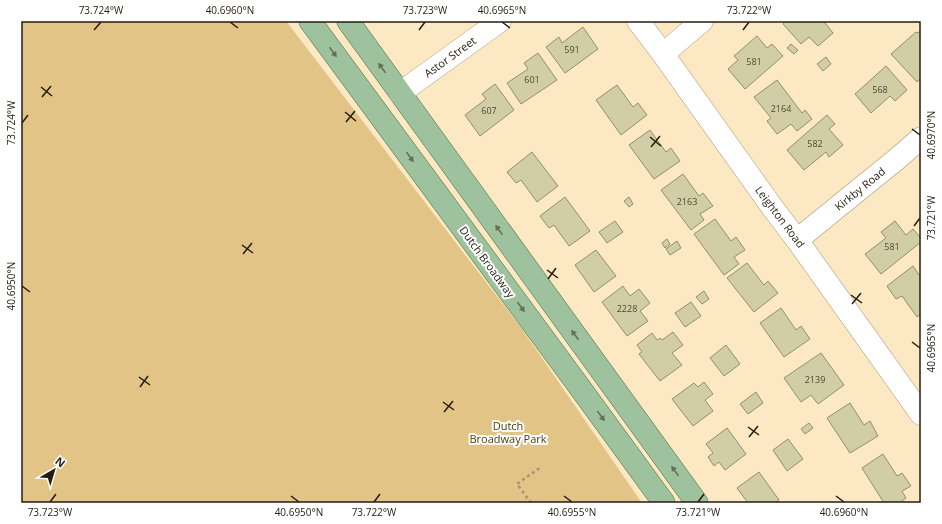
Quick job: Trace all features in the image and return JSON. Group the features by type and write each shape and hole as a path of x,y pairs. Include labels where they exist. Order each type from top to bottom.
{"main road":[{"name":"Dutch Broadway","path":"310,21 664,503"},
{"path":"348,21 698,503"},
{"path":"376,111 400,93"},
{"path":"578,385 598,367"}],"street":[{"name":"Astor Street","path":"400,93 500,21"},
{"name":"Leighton Road","path":"638,21 921,414"},
{"path":"663,54 702,21"},
{"name":"Kirkby Road","path":"797,240 921,138"}],"path":[{"path":"531,503 517,484 541,467"}],"green space":[{"name":"Dutch Broadway Park","path":"21,21 286,21 522,329 642,503 21,503"}],"building":[{"path":"786,21 827,21 825,23 833,33 818,46 809,37 801,44 783,24"},
{"path":"583,27 598,49 565,73 546,47 559,37 562,43"},
{"path":"921,30 921,78 917,82 891,54 916,32 918,33"},
{"path":"757,36 767,48 772,44 783,56 745,89 728,69 738,60 734,56"},
{"path":"791,44 798,50 794,54 787,48"},
{"path":"538,53 557,80 521,104 507,83 528,69 524,63"},
{"path":"826,57 831,64 823,71 817,64"},
{"path":"886,66 907,90 895,101 890,96 871,113 855,94"},
{"path":"777,80 802,113 805,110 812,119 797,131 791,124 777,134 767,121 771,118 754,97"},
{"path":"495,84 514,110 480,136 465,115 486,99 482,94"},
{"path":"617,85 633,107 638,103 647,115 621,135 596,100"},
{"path":"827,115 835,124 829,129 843,145 829,157 826,152 804,170 787,150"},
{"path":"650,130 666,152 671,148 680,161 654,179 629,145"},
{"path":"532,152 558,186 537,202 521,180 516,183 507,172"},
{"path":"683,174 699,196 703,193 713,206 700,214 704,220 691,230 661,190"},
{"path":"565,197 590,231 569,246 554,225 549,228 540,216"},
{"path":"629,197 633,204 629,207 624,201"},
{"path":"715,219 731,241 736,237 745,250 734,257 739,264 724,275 694,234"},
{"path":"615,221 623,232 607,243 599,232"},
{"path":"895,221 906,235 913,229 921,238 921,242 881,274 865,254 886,238 881,232"},
{"path":"667,239 670,244 665,248 662,243"},
{"path":"677,241 681,248 670,255 666,249"},
{"path":"596,250 616,276 594,292 575,265"},
{"path":"747,263 764,285 768,281 778,293 754,312 727,278"},
{"path":"913,266 919,275 921,273 921,314 917,317 902,296 896,299 887,286"},
{"path":"623,286 630,296 639,289 650,303 640,311 648,321 627,336 602,302"},
{"path":"704,291 709,299 702,304 696,297"},
{"path":"691,302 701,316 685,327 675,313"},
{"path":"781,308 796,330 801,326 810,339 784,357 760,323"},
{"path":"673,332 683,345 672,353 682,365 660,381 639,354 642,352 637,345 652,333 657,340 660,338 662,340"},
{"path":"726,345 740,364 724,376 710,358"},
{"path":"821,353 844,385 818,404 811,395 801,402 784,378"},
{"path":"704,382 713,394 705,400 713,411 693,426 672,399 694,383 698,387"},
{"path":"756,392 763,403 748,414 740,404"},
{"path":"850,403 864,425 870,421 878,436 850,453 827,418"},
{"path":"809,423 813,428 805,434 801,429"},
{"path":"727,428 746,454 725,470 719,462 714,466 708,457 713,453 706,444"},
{"path":"788,439 803,459 787,471 773,450"},
{"path":"883,454 897,476 902,473 911,486 902,491 906,498 899,503 884,503 862,468"},
{"path":"759,472 779,500 775,503 748,503 737,488"}]}
